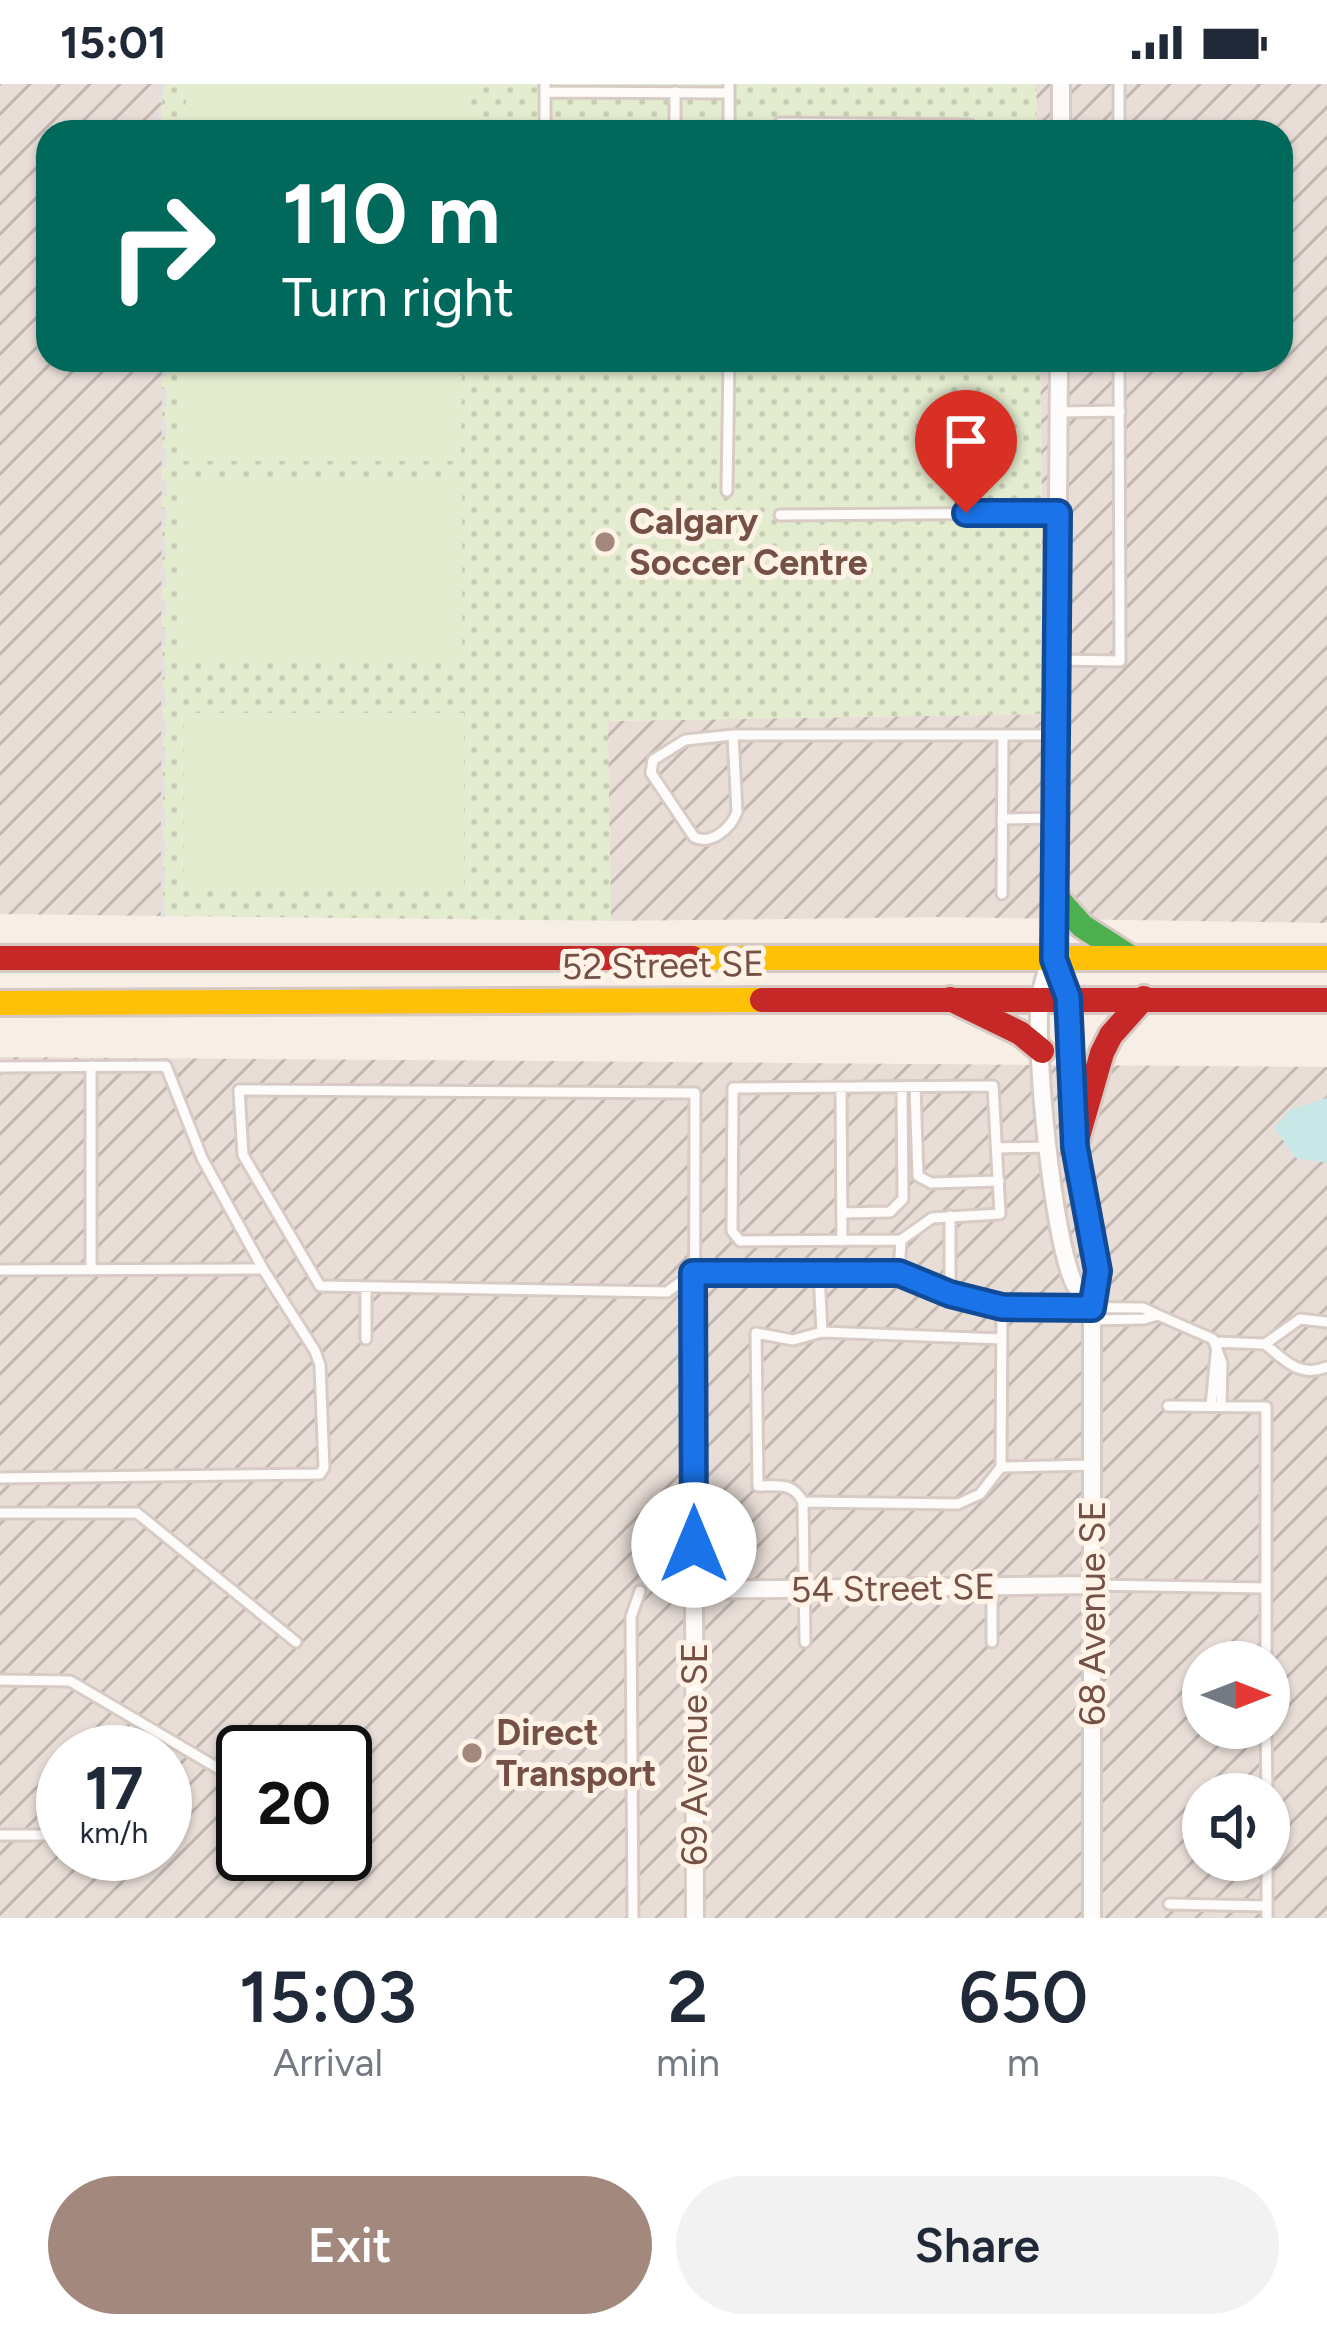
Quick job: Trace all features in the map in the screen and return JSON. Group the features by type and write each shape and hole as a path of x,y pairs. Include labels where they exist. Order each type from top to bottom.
{"main road":[{"path":"1056,897 1082,926 1132,958"},
{"name":"52 Street SE","path":"0,958 1327,958"},
{"name":"52 Street SE","path":"0,1004 1040,996 1327,1000"},
{"path":"948,998 968,1011 1018,1028 1042,1051"},
{"path":"1075,1147 1102,1053 1111,1034 1144,998"}],"street":[{"path":"1061,84 1061,120"},
{"name":"68 Avenue SE","path":"1059,372 1056,897 1054,959 1040,996 1048,1147 1073,1282 1092,1314"},
{"name":"68 Avenue SE","path":"1054,959 1068,997 1075,1147 1098,1271 1092,1314 1092,1918"},
{"name":"54 Street SE","path":"694,1590 1092,1585"},
{"name":"69 Avenue SE","path":"694,1590 694,1918"}],"lane":[{"path":"1118,84 1118,120"},
{"path":"544,120 545,88 675,92 729,88 729,120"},
{"path":"675,92 675,120"},
{"path":"727,491 729,372"},
{"path":"1057,660 1120,661 1119,372"},
{"path":"1059,412 1120,411"},
{"path":"779,515 1058,513"},
{"path":"1002,894 1003,735"},
{"path":"733,736 737,812 733,822 702,841 694,837 650,773 650,766 685,740 733,736 1058,735"},
{"path":"1002,819 1057,818"},
{"path":"91,1066 91,1270"},
{"path":"0,1067 166,1066 202,1158 315,1351 320,1366 324,1468 320,1474 0,1478"},
{"path":"994,1086 1000,1214 932,1218 901,1240 740,1241 732,1231 733,1088 915,1087 994,1086"},
{"path":"841,1087 842,1240"},
{"path":"842,1213 890,1212 903,1199 902,1087"},
{"path":"915,1087 918,1177 931,1183 999,1181"},
{"path":"694,1590 693,1273 695,1093 239,1090 243,1155 320,1286 667,1292 693,1273 899,1273 950,1294 1002,1307 1092,1314 1143,1308 1177,1320 1216,1344 1222,1363 1216,1406"},
{"path":"997,1148 1048,1147"},
{"path":"950,1216 950,1294"},
{"path":"899,1273 901,1240"},
{"path":"0,1270 263,1269"},
{"path":"819,1273 822,1332"},
{"path":"366,1287 366,1339"},
{"path":"803,1502 958,1504 980,1494 1001,1467 1002,1307"},
{"path":"1216,1344 1264,1344 1300,1319 1327,1322"},
{"path":"806,1642 803,1502 787,1486 758,1486 756,1333 793,1340 822,1332 1001,1339"},
{"path":"1264,1344 1291,1366 1307,1372 1327,1367"},
{"path":"1168,1406 1266,1407 1266,1641"},
{"path":"1001,1467 1092,1465"},
{"path":"0,1513 137,1514 296,1642"},
{"path":"1092,1585 1266,1588"},
{"path":"992,1586 992,1642"},
{"path":"633,1918 631,1617 640,1591"},
{"path":"0,1680 70,1681 216,1767"},
{"path":"0,1835 36,1835"},
{"path":"1169,1904 1267,1912 1267,1881"}],"shaded area":[{"path":"0,84 161,84 161,120 36,120 36,372 162,372 163,916 0,914"},
{"path":"1036,84 1327,84 1327,923 941,917 611,921 607,721 1044,714 1040,372 1293,372 1293,120 1037,120"},
{"path":"0,1057 1327,1067 1327,1918 0,1918"}],"green space":[{"path":"161,84 1036,84 1037,120 161,120"},
{"path":"186,84 466,84 466,120 186,120"},
{"path":"162,372 1040,372 1044,714 608,721 611,921 163,916"},
{"path":"182,372 462,372 461,461 182,461"},
{"path":"183,480 462,480 462,658 182,657"},
{"path":"184,713 464,713 464,891 184,890"}],"water":[{"path":"1327,1098 1327,1163 1296,1158 1274,1128 1290,1110"}],"railway":[{"path":"158,120 162,84"},
{"path":"163,917 164,372"}],"traffic: fast":[{"path":"1056,897 1082,926 1130,957"}],"traffic: slow":[{"path":"693,958 1327,958"},
{"path":"0,1003 762,1000"}],"traffic: jam":[{"path":"0,958 693,958"},
{"path":"1075,1147 1102,1053 1111,1035 1144,998"},
{"path":"950,999 1020,1033 1042,1051"},
{"path":"762,1000 1327,1000"}],"place":[{"name":"Calgary Soccer Centre","path":"605,542"},
{"name":"Direct Transport","path":"472,1753"}],"route":[{"path":"694,1545 693,1273 899,1273 950,1294 1002,1307 1092,1308 1098,1271 1075,1147 1068,997 1054,959 1058,513 966,513"}]}
